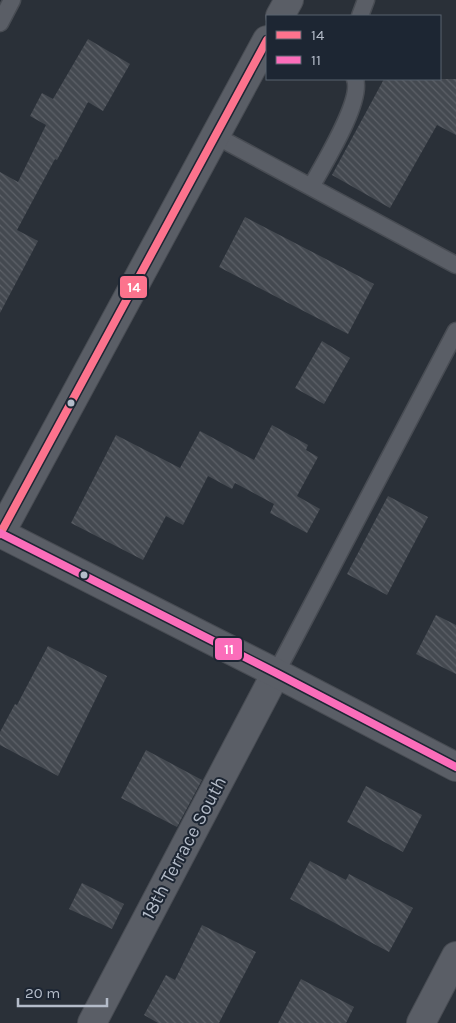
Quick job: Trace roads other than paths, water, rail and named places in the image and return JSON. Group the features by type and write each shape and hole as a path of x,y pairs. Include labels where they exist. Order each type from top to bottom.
{"street":[{"path":"281,15 289,0"},
{"path":"266,42 0,533 456,767"},
{"name":"18th Terrace South","path":"92,1023 276,673"},
{"path":"421,1023 456,956"}],"lane":[{"path":"0,23 12,0"},
{"path":"360,15 366,0"},
{"path":"311,187 352,110 357,84 355,80"},
{"path":"216,136 456,265"},
{"path":"276,673 456,331"}]}
